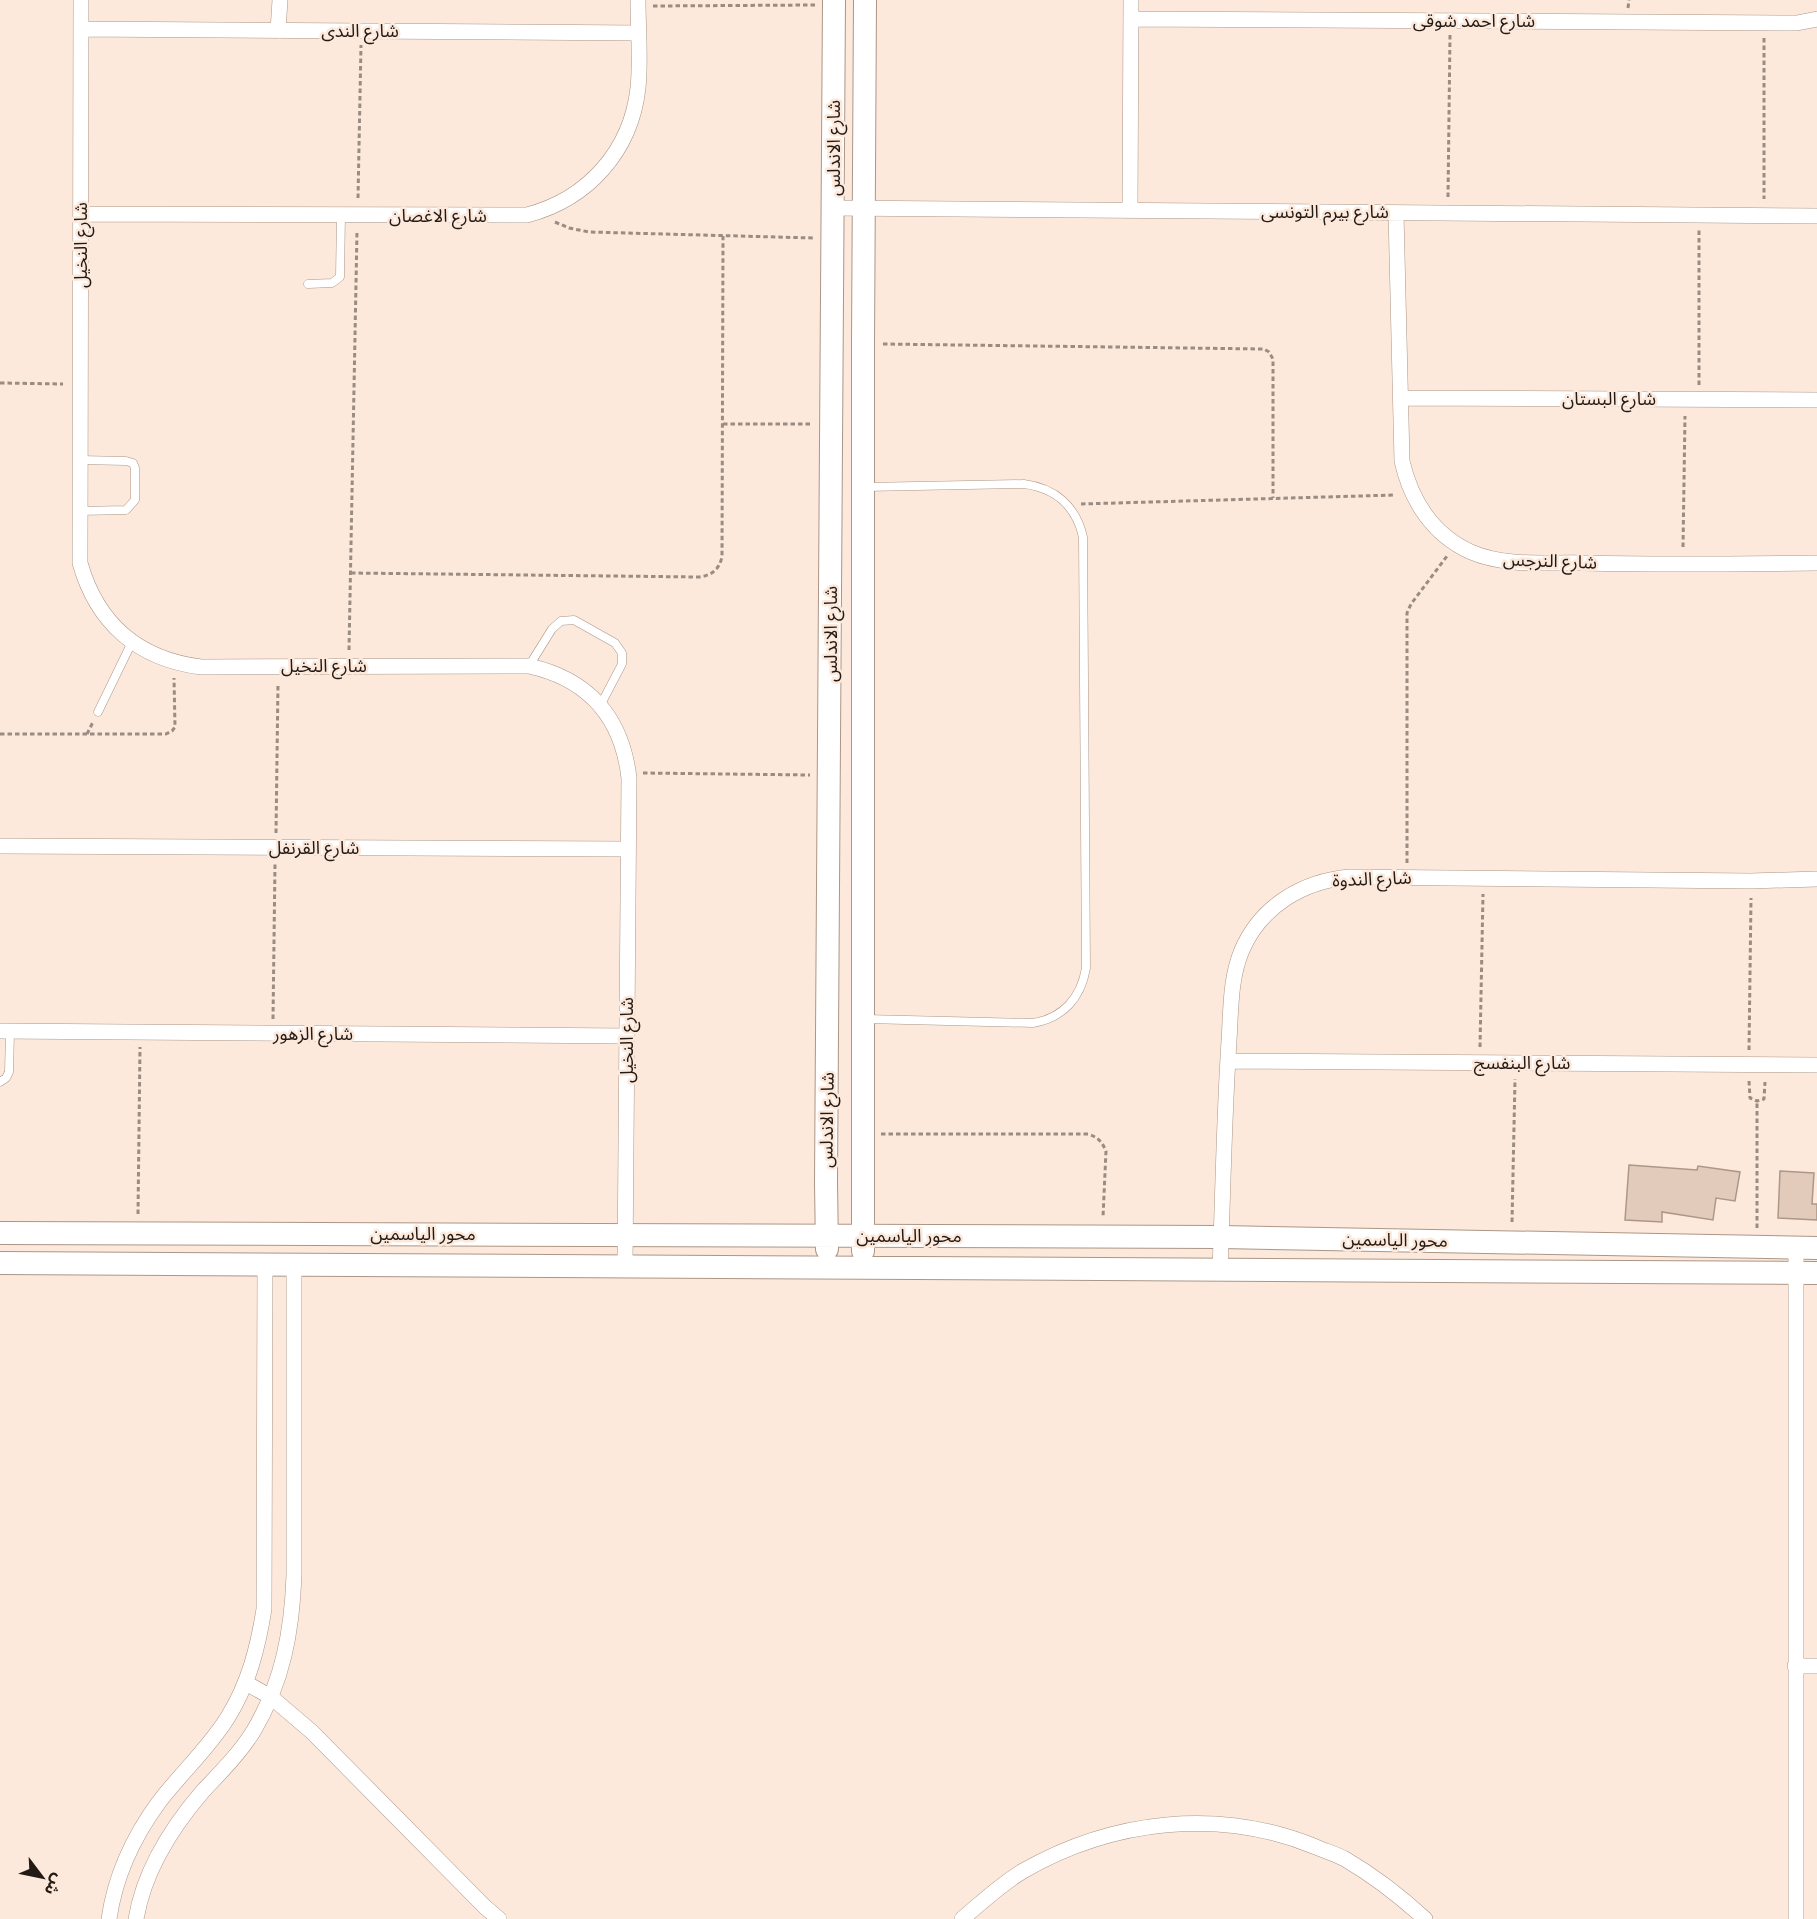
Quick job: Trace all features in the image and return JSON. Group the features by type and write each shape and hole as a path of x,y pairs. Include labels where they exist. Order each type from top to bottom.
{"street":[{"name":"شارع النخيل","path":"81,0 80,562 84,578 98,607 119,632 157,656 174,662 201,667 529,666 561,676 582,689 600,706 618,732 628,772 625,1267"},
{"path":"278,31 280,0"},
{"name":"شارع الاندلس","path":"863,1268 865,0"},
{"path":"1130,211 1131,0"},
{"name":"شارع الاندلس","path":"827,1268 834,2"},
{"name":"شارع الاغصان","path":"81,214 357,216 527,215 540,212 574,195 588,184 602,171 623,140 637,95 638,3"},
{"name":"شارع احمد شوقى","path":"1131,19 1764,23 1797,23 1817,19"},
{"name":"شارع الندى","path":"81,29 639,33"},
{"name":"شارع بيرم التونسى","path":"833,208 1817,216"},
{"name":"شارع النرجس","path":"1396,213 1402,461 1412,494 1431,523 1456,544 1502,561 1683,565 1817,563"},
{"name":"شارع البستان","path":"1401,398 1817,400"},
{"name":"شارع القرنفل","path":"0,846 628,849"},
{"name":"شارع الندوة","path":"1220,1270 1228,1061 1234,979 1250,935 1270,911 1294,892 1321,881 1350,877 1751,881 1817,879"},
{"name":"شارع الزهور","path":"5,1032 627,1036"},
{"name":"شارع البنفسج","path":"1228,1061 1817,1065"},
{"name":"محور الياسمين","path":"0,1233 1221,1237 1807,1248"},
{"path":"1796,1919 1795,1666 1807,1248"},
{"name":"محور الياسمين","path":"0,1263 1807,1273"},
{"path":"109,1919 122,1868 139,1834 160,1802 207,1747 229,1716 246,1683 258,1646 264,1609 265,1265"},
{"path":"136,1919 149,1876 164,1846 182,1817 230,1763 253,1731 271,1697 285,1658 292,1617 294,1265"},
{"path":"1795,1666 1817,1666"},
{"path":"246,1683 271,1697 312,1732 453,1876 499,1919"},
{"path":"962,1919 1021,1872 1071,1846 1125,1830 1180,1822 1236,1825 1291,1837 1343,1858 1390,1888 1425,1919"}],"lane":[{"path":"308,284 332,283 340,277 341,215"},
{"path":"80,460 126,460 132,463 135,468 135,500 126,510 80,511"},
{"path":"863,488 1024,484 1048,490 1068,504 1080,525 1083,537 1086,968 1075,998 1060,1013 1043,1021 1033,1023 863,1019"},
{"path":"529,666 552,629 561,621 573,620 615,643 622,653 622,664 600,706"},
{"path":"98,712 132,642"},
{"path":"0,1082 9,1072 5,1032"}],"path":[{"path":"638,3 834,2"},
{"path":"1447,213 1450,21"},
{"path":"1764,23 1765,216"},
{"path":"349,666 361,31"},
{"path":"540,212 559,225 589,232 833,238"},
{"path":"1683,565 1699,216"},
{"path":"351,573 698,577 710,575 718,567 722,557 723,236"},
{"path":"863,344 1264,349 1273,359 1273,498"},
{"path":"0,383 80,384"},
{"path":"722,424 832,424"},
{"path":"1068,504 1412,494"},
{"path":"1407,877 1407,613 1411,604 1456,544"},
{"path":"0,734 169,733 175,727 174,662"},
{"path":"628,772 830,775"},
{"path":"1480,1063 1483,878"},
{"path":"1751,881 1749,1065 1750,1098 1757,1101 1763,1100 1766,1065"},
{"path":"138,1234 140,1033"},
{"path":"1511,1242 1515,1064"},
{"path":"1757,1101 1757,1248"},
{"path":"863,1134 1088,1134 1094,1136 1106,1151 1102,1237"}],"building":[{"path":"1629,1165 1697,1170 1698,1166 1740,1172 1735,1201 1716,1198 1713,1220 1662,1212 1662,1222 1625,1220"},
{"path":"1780,1171 1814,1173 1812,1204 1817,1204 1817,1220 1778,1218"}]}
